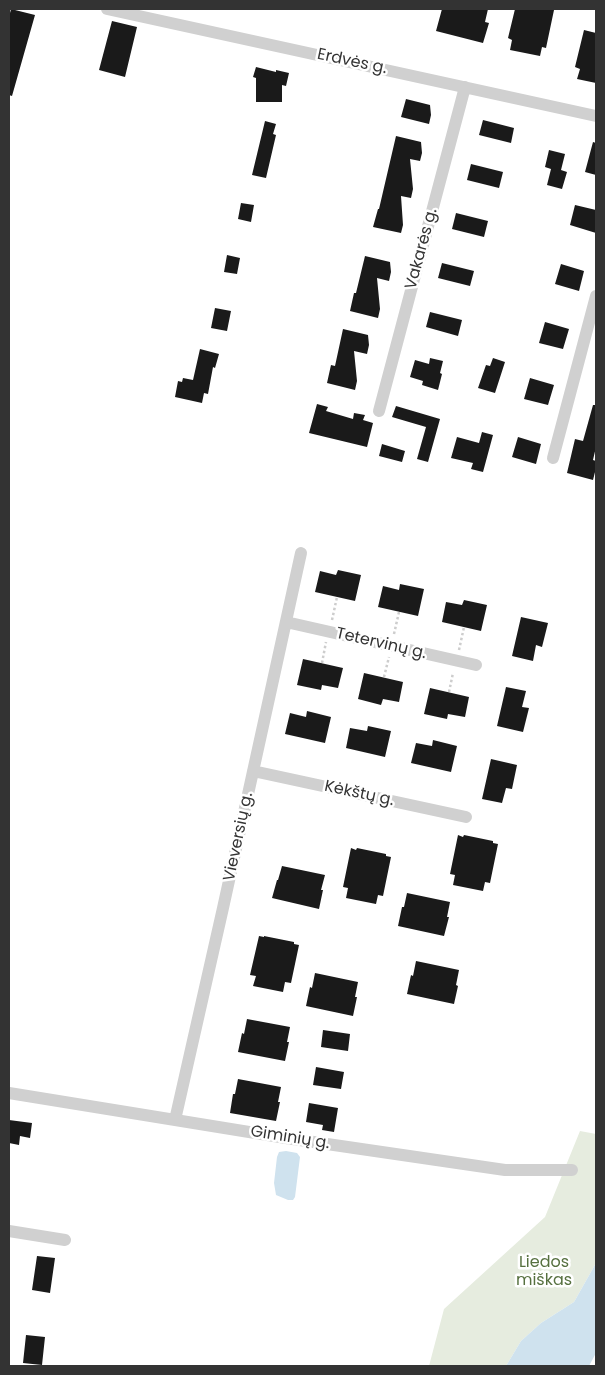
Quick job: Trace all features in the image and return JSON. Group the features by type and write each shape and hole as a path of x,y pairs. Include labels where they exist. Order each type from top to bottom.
{"street":[{"name":"Erdvės g.","path":"107,9 147,13 596,116"},
{"name":"Vakarės g.","path":"379,411 465,87"},
{"path":"553,458 596,296"},
{"name":"Vieversių g.","path":"175,1120 301,553"},
{"name":"Tetervinų g.","path":"286,622 476,665"},
{"name":"Kėkštų g.","path":"253,771 466,817"},
{"name":"Giminių g.","path":"9,1093 505,1170 572,1170"},
{"path":"9,1231 65,1240"}],"green space":[{"name":"Liedos miškas","path":"580,1131 596,1134 596,1263 574,1302 541,1323 521,1341 506,1366 429,1366 444,1309 545,1217"}],"water":[{"path":"279,1152 297,1153 300,1157 293,1200 276,1195 274,1183 277,1157"},
{"path":"596,1263 596,1353 589,1366 506,1366 521,1341 541,1323 574,1302"}],"building":[{"path":"11,9 35,15 12,96 9,95 9,17"},
{"path":"442,9 488,9 485,22 489,23 483,43 436,31"},
{"path":"515,9 554,10 546,48 542,47 540,56 510,50 512,40 508,38"},
{"path":"112,21 137,27 125,77 99,70"},
{"path":"584,30 596,33 596,83 577,79 580,69 575,67"},
{"path":"256,67 289,73 286,86 282,85 282,102 256,102 256,78 253,77"},
{"path":"406,99 430,105 431,115 429,124 401,117"},
{"path":"483,120 514,128 511,143 479,135"},
{"path":"265,121 276,124 273,134 276,135 266,178 252,175"},
{"path":"396,136 421,142 422,153 420,161 410,159 413,189 411,198 401,196 403,225 401,233 373,227"},
{"path":"593,142 596,143 596,175 585,172"},
{"path":"549,150 565,154 561,170 567,172 562,189 547,185 551,169 545,167"},
{"path":"471,164 503,172 499,188 467,180"},
{"path":"241,203 254,205 251,222 238,219"},
{"path":"575,205 596,210 596,233 570,225"},
{"path":"456,213 488,221 484,237 452,229"},
{"path":"227,255 240,258 237,274 224,272"},
{"path":"365,256 390,262 391,272 389,281 377,278 380,309 378,318 350,311"},
{"path":"442,263 474,271 470,286 438,278"},
{"path":"561,264 584,271 579,291 555,284"},
{"path":"215,308 231,311 227,331 211,328"},
{"path":"430,312 462,320 458,336 426,327"},
{"path":"545,322 569,329 563,349 539,343"},
{"path":"343,329 368,335 369,345 367,354 354,351 357,381 355,390 327,383 331,365 335,366"},
{"path":"200,349 219,354 215,368 213,367 208,394 204,393 202,403 175,397 178,381 182,382 183,378 193,380"},
{"path":"430,358 443,361 438,390 422,385 423,381 410,377 415,360 429,364"},
{"path":"493,358 505,362 495,393 478,388 486,365 490,366"},
{"path":"530,378 554,385 548,405 524,399"},
{"path":"317,404 328,407 326,411 353,419 354,413 365,415 363,420 373,423 367,447 309,433"},
{"path":"593,405 596,405 596,447 593,460 596,461 596,468 593,480 567,473 575,439 583,441"},
{"path":"396,406 440,419 428,462 417,459 426,427 392,417"},
{"path":"482,432 493,435 483,472 471,469 473,463 451,458 457,437 479,443"},
{"path":"518,437 541,444 536,464 512,457"},
{"path":"382,444 405,451 402,462 379,456"},
{"path":"338,570 361,575 355,601 315,592 320,571 336,575"},
{"path":"400,584 424,589 418,616 378,607 383,586 399,590"},
{"path":"464,600 487,605 481,631 442,622 446,602 462,605"},
{"path":"521,617 548,623 542,647 536,645 533,661 512,656"},
{"path":"303,659 343,668 338,688 322,685 321,690 297,685"},
{"path":"364,673 403,682 399,702 383,699 381,705 358,699"},
{"path":"506,687 526,691 522,707 529,708 523,732 497,726"},
{"path":"430,688 469,697 465,717 448,714 447,719 424,714"},
{"path":"307,711 331,717 325,743 285,734 290,713 306,717"},
{"path":"368,726 391,731 385,757 346,748 350,728 367,731"},
{"path":"433,740 457,746 451,772 411,763 416,743 432,746"},
{"path":"491,759 517,765 512,789 506,788 502,803 482,799"},
{"path":"458,835 493,841 493,843 498,844 490,883 485,882 483,891 453,885 455,875 450,874"},
{"path":"351,848 386,854 386,856 391,857 383,896 378,895 376,904 346,898 348,888 343,887"},
{"path":"282,866 325,875 319,909 272,898"},
{"path":"407,893 450,902 447,917 449,917 444,936 398,926"},
{"path":"259,936 294,942 294,944 299,945 291,983 285,982 283,992 253,986 256,976 250,975"},
{"path":"416,961 459,970 454,1004 407,994"},
{"path":"315,973 358,982 353,1016 306,1006"},
{"path":"247,1019 290,1027 285,1061 238,1052"},
{"path":"323,1030 350,1034 348,1051 321,1047"},
{"path":"316,1067 344,1072 341,1089 313,1085"},
{"path":"238,1079 281,1087 276,1121 230,1113"},
{"path":"309,1103 338,1108 334,1132 322,1130 323,1125 306,1122"},
{"path":"9,1120 32,1123 30,1138 20,1136 19,1145 9,1143"},
{"path":"37,1256 55,1258 50,1293 32,1290"},
{"path":"26,1335 45,1337 42,1365 23,1363"}]}
